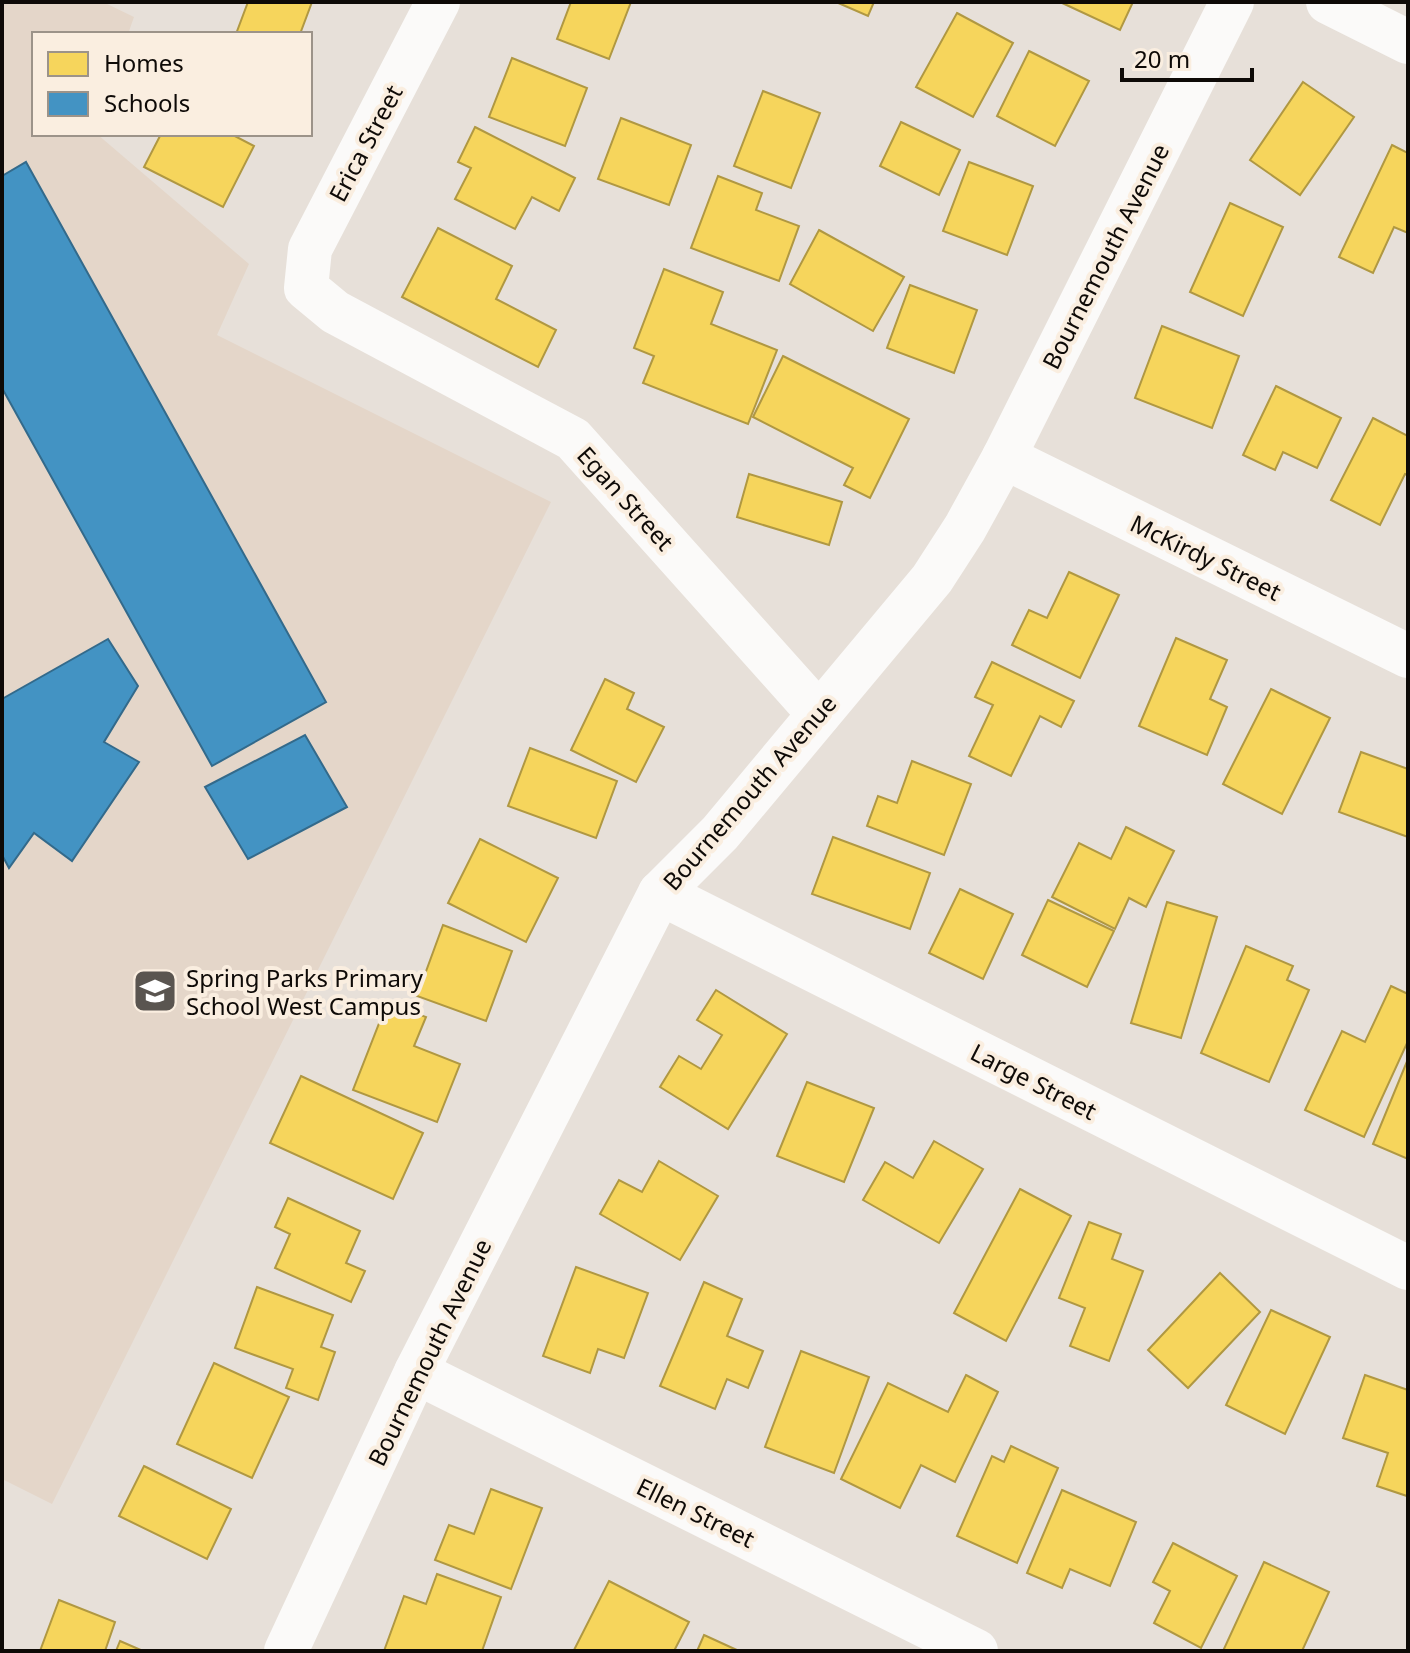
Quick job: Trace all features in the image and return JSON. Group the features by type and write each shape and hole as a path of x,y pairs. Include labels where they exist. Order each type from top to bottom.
{"street":[{"name":"Erica Street","path":"306,288 310,249 438,2"},
{"name":"Bournemouth Avenue","path":"286,1651 416,1372 660,893 720,833 932,579 965,528 1004,457 1232,2"},
{"path":"1328,2 1408,42"},
{"name":"Egan Street","path":"306,288 335,312 573,439 819,714"},
{"name":"McKirdy Street","path":"1004,457 1408,656"},
{"name":"Large Street","path":"660,893 1408,1268"},
{"name":"Ellen Street","path":"416,1372 976,1651"}],"shaded area":[{"name":"Spring Parks Primary School West Campus","path":"2,2 103,2 134,17 129,32 32,32 32,136 99,136 249,264 217,335 551,502 52,1504 2,1479"}],"building: Homes":[{"path":"248,2 312,2 301,32 237,32"},
{"path":"571,2 631,2 609,59 557,39"},
{"path":"836,2 874,2 868,16"},
{"path":"1060,2 1133,2 1120,30"},
{"path":"957,13 1013,43 973,117 916,87"},
{"path":"1029,51 1089,81 1055,146 997,116"},
{"path":"512,58 587,88 565,146 489,117"},
{"path":"1303,82 1354,117 1300,195 1250,160"},
{"path":"763,91 820,113 791,188 734,166"},
{"path":"621,118 691,145 669,205 598,179"},
{"path":"901,122 960,150 939,195 880,166"},
{"path":"475,127 575,178 559,211 532,197 515,229 455,199 471,168 458,162"},
{"path":"160,136 235,136 254,146 223,207 144,167"},
{"path":"1392,145 1408,153 1408,233 1394,227 1373,273 1339,257"},
{"path":"969,162 1033,186 1007,255 943,231"},
{"path":"718,176 762,193 756,210 799,226 779,281 691,248"},
{"path":"1230,203 1283,227 1243,316 1190,292"},
{"path":"438,228 512,266 496,299 556,330 538,367 402,297"},
{"path":"819,230 904,277 873,331 790,284"},
{"path":"664,269 723,292 711,324 777,350 748,424 643,383 654,356 634,348"},
{"path":"910,285 977,310 954,373 887,348"},
{"path":"1162,326 1239,356 1212,428 1135,398"},
{"path":"783,356 909,419 870,498 844,485 853,468 753,417"},
{"path":"1276,386 1341,418 1317,468 1283,452 1275,470 1243,455"},
{"path":"1373,418 1408,436 1408,475 1405,474 1380,525 1331,500"},
{"path":"749,474 842,502 829,545 737,517"},
{"path":"1069,572 1119,595 1080,678 1012,645 1029,610 1047,618"},
{"path":"1176,638 1227,660 1210,699 1227,707 1207,755 1139,726"},
{"path":"992,662 1074,701 1061,727 1040,716 1011,776 969,756 993,705 975,697"},
{"path":"605,679 634,693 627,709 664,727 636,782 571,750"},
{"path":"1271,689 1330,718 1282,814 1223,784"},
{"path":"530,748 617,781 596,838 508,806"},
{"path":"1361,752 1408,769 1408,837 1339,812"},
{"path":"912,761 971,784 944,855 867,826 878,796 897,803"},
{"path":"1126,827 1174,851 1146,907 1129,898 1115,929 1052,897 1079,843 1111,859"},
{"path":"833,837 930,873 910,929 812,894"},
{"path":"480,839 558,878 526,942 448,903"},
{"path":"960,889 1013,914 983,979 929,953"},
{"path":"1048,900 1114,931 1087,987 1022,955"},
{"path":"1167,902 1217,917 1181,1038 1131,1023"},
{"path":"443,925 512,951 486,1021 417,996"},
{"path":"1246,946 1293,966 1287,980 1309,990 1269,1082 1201,1053"},
{"path":"1391,986 1408,994 1408,1041 1364,1137 1305,1110 1342,1031 1365,1042"},
{"path":"716,990 787,1034 728,1129 660,1087 679,1056 701,1069 722,1035 697,1020"},
{"path":"387,1003 426,1017 414,1046 460,1064 437,1122 353,1090"},
{"path":"1408,1059 1408,1159 1373,1144"},
{"path":"301,1076 423,1133 393,1199 270,1143"},
{"path":"807,1082 874,1108 844,1182 777,1156"},
{"path":"934,1141 983,1169 939,1243 863,1200 885,1162 913,1178"},
{"path":"659,1161 718,1196 680,1260 600,1214 619,1180 642,1192"},
{"path":"1020,1189 1071,1216 1006,1341 954,1313"},
{"path":"288,1198 360,1231 346,1263 365,1271 351,1302 275,1268 290,1234 275,1227"},
{"path":"1089,1222 1121,1234 1112,1259 1143,1271 1109,1361 1070,1346 1085,1308 1059,1298"},
{"path":"576,1267 648,1293 624,1358 598,1349 590,1373 543,1356"},
{"path":"1220,1273 1260,1312 1188,1388 1148,1350"},
{"path":"704,1282 742,1299 727,1336 763,1351 748,1388 727,1379 715,1409 660,1386"},
{"path":"257,1287 333,1315 321,1347 335,1352 318,1400 286,1388 293,1369 235,1348"},
{"path":"1271,1310 1330,1337 1285,1434 1226,1405"},
{"path":"801,1351 869,1377 834,1473 765,1447"},
{"path":"214,1363 289,1397 252,1478 177,1444"},
{"path":"966,1375 998,1392 955,1482 921,1465 900,1508 841,1479 888,1383 948,1412"},
{"path":"1365,1375 1408,1390 1407,1496 1377,1486 1388,1453 1343,1438"},
{"path":"1011,1446 1058,1468 1017,1563 957,1536 992,1456 1004,1462"},
{"path":"144,1466 231,1509 207,1559 119,1516"},
{"path":"491,1489 542,1508 511,1589 435,1560 449,1525 474,1534"},
{"path":"1062,1490 1136,1522 1110,1586 1070,1569 1062,1588 1027,1573"},
{"path":"1173,1543 1237,1576 1201,1648 1154,1623 1170,1591 1153,1582"},
{"path":"1264,1562 1329,1592 1302,1651 1223,1651"},
{"path":"437,1574 501,1597 482,1651 384,1651 404,1596 426,1604"},
{"path":"609,1581 689,1622 674,1651 574,1650"},
{"path":"59,1600 115,1622 105,1651 40,1651"},
{"path":"704,1635 739,1651 697,1651"},
{"path":"120,1641 143,1651 116,1651"}],"building: Schools":[{"path":"26,162 326,702 212,766 2,388 2,176"},
{"path":"108,639 138,686 104,742 139,762 72,861 34,833 9,868 2,855 2,699"},
{"path":"305,735 347,807 248,859 205,787"}],"place":[{"name":"Spring Parks Primary School West Campus","path":"155,991"}]}
